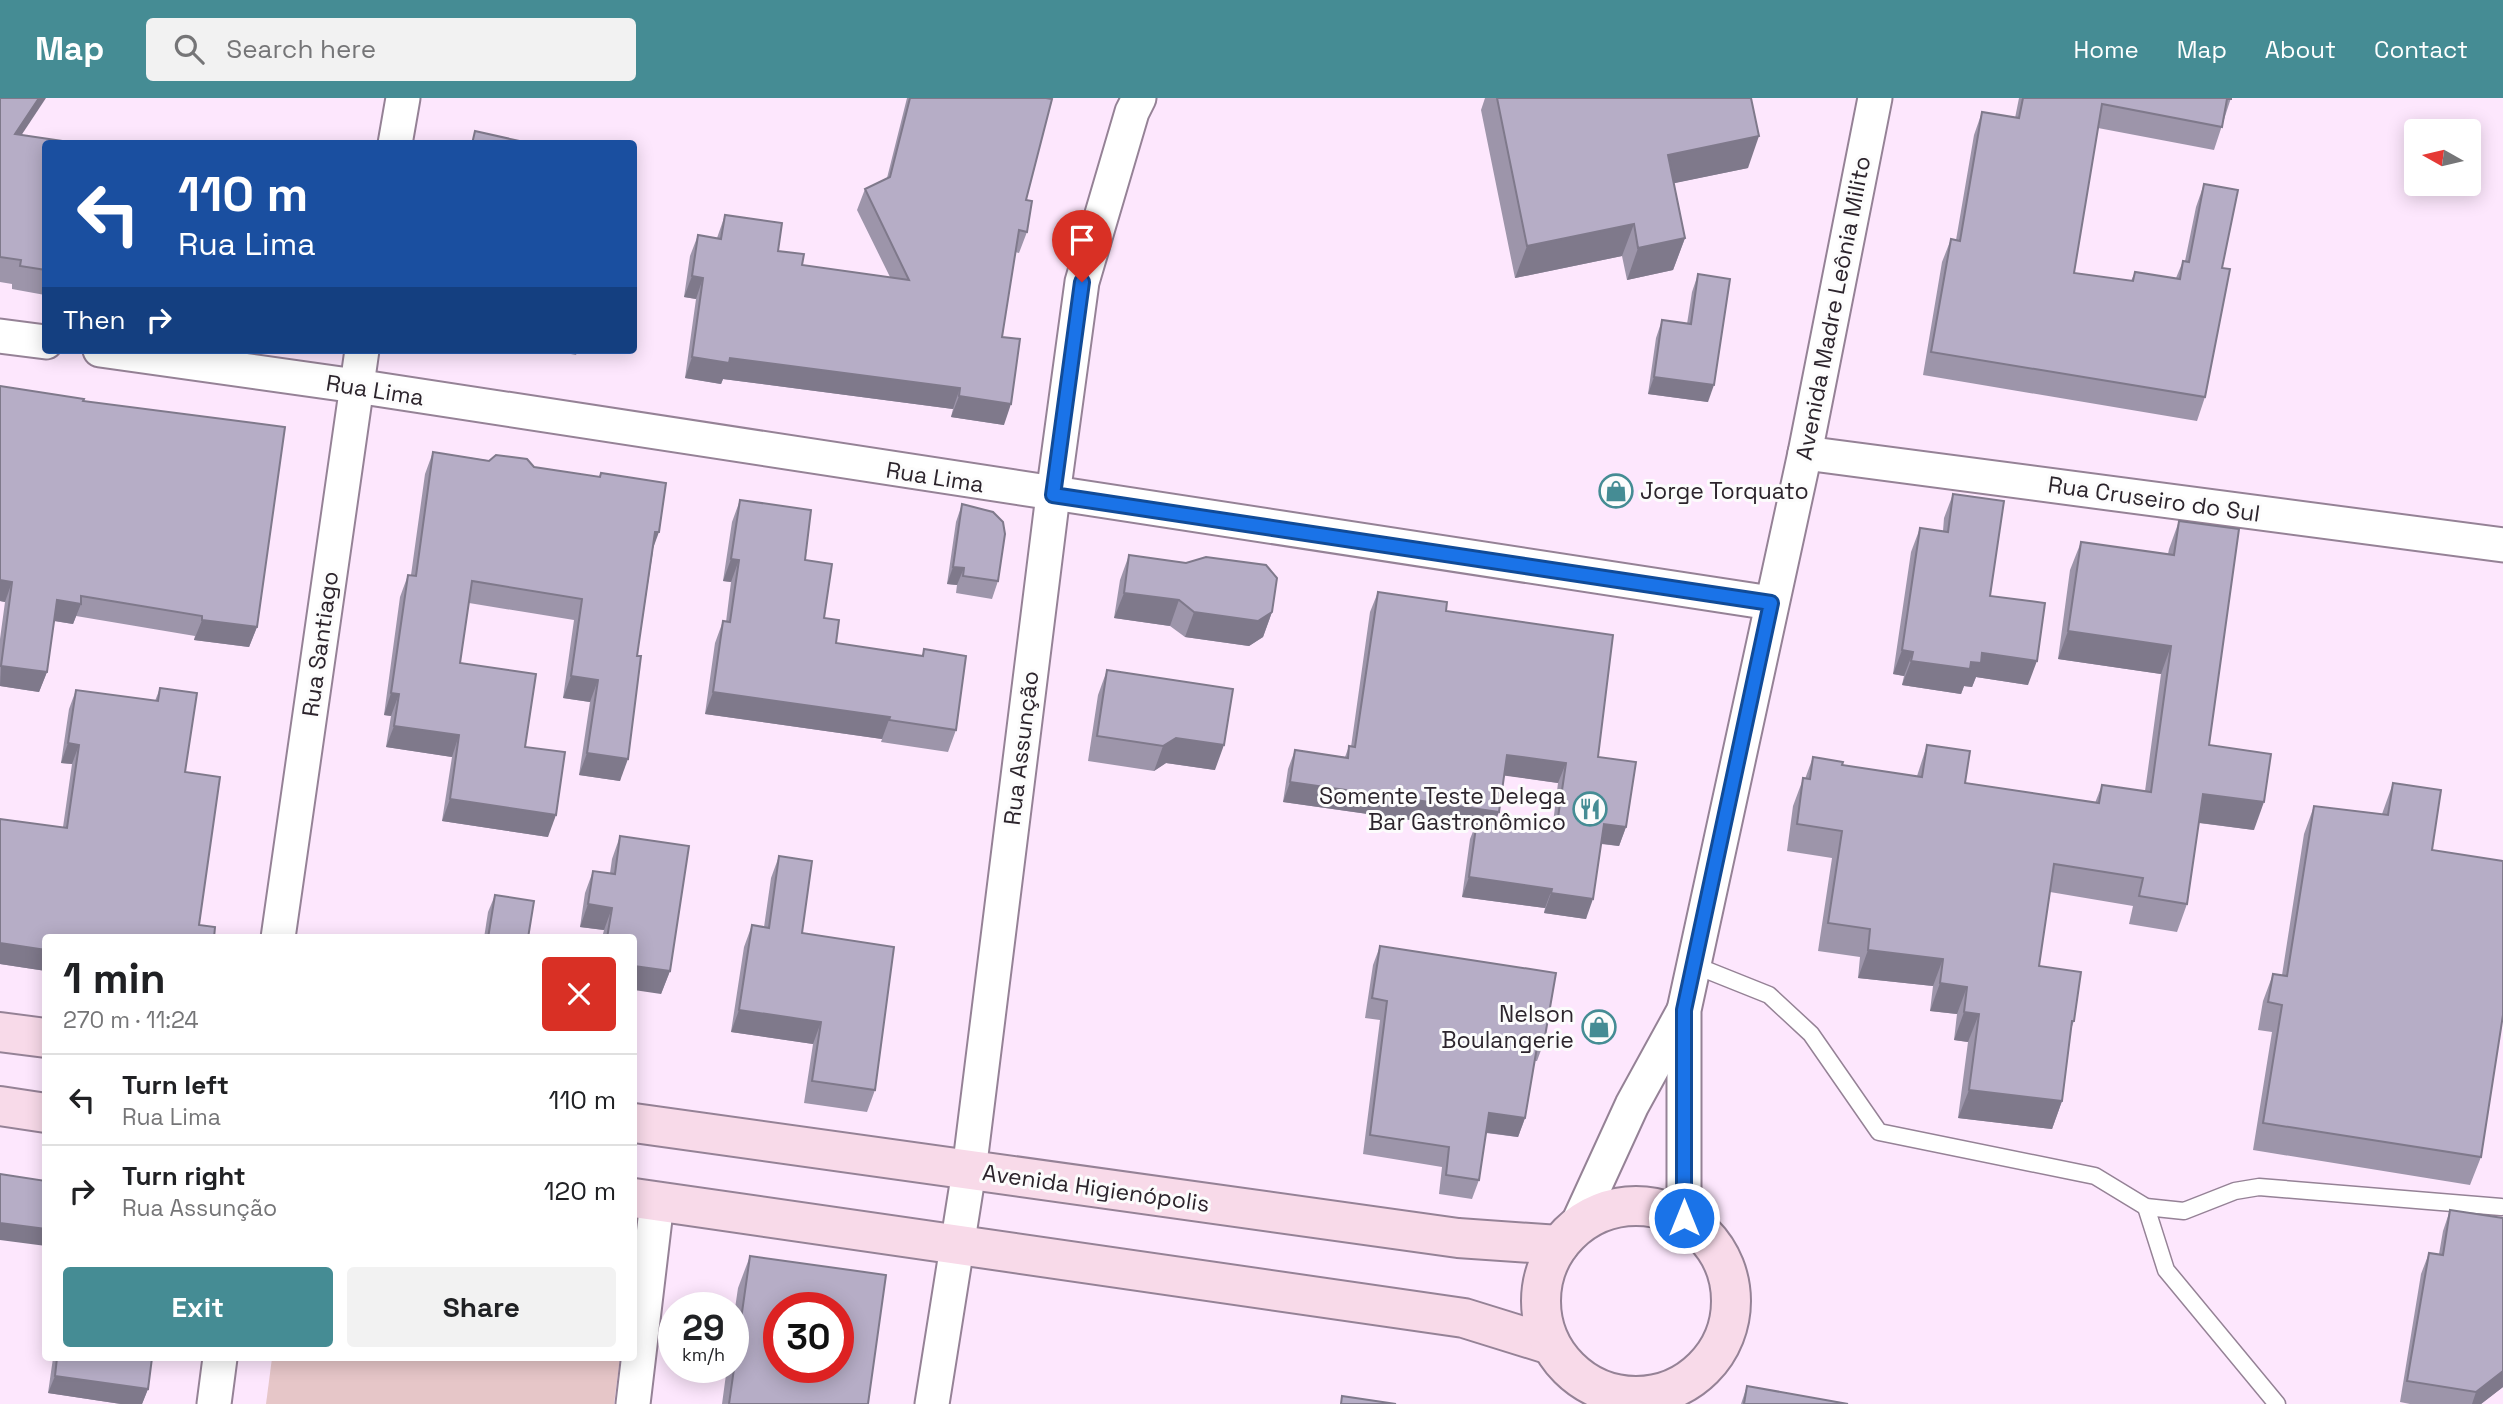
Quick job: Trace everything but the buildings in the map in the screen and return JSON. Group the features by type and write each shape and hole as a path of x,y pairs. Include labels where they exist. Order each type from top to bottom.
{"main road":[{"path":"0,1032 42,1037"},
{"path":"0,1106 42,1112"},
{"name":"Avenida Higienópolis","path":"637,1122 1458,1238 1568,1235"},
{"path":"645,1200 1464,1318 1595,1388 1672,1397 1699,1373 1718,1350 1729,1322 1731,1292 1723,1263 1707,1237 1684,1218 1656,1208 1628,1206 1602,1212 1568,1235 1546,1268 1541,1294 1542,1320 1595,1388"}],"street":[{"path":"396,140 403,98"},
{"name":"Rua Assunção","path":"933,1404 969,1171 1082,282 1132,112 1139,98"},
{"name":"Avenida Madre Leônia Milito","path":"1684,1218 1684,1010 1805,453 1875,98"},
{"path":"0,336 42,341"},
{"name":"Rua Lima","path":"128,354 356,386 1771,603"},
{"name":"Rua Santiago","path":"279,934 361,354"},
{"name":"Rua Cruseiro do Sul","path":"1805,453 2503,545"},
{"name":"Avenida Madre Leônia Milito","path":"1568,1235 1632,1104 1684,1010"},
{"path":"637,1336 645,1200"},
{"path":"214,1404 220,1361"},
{"path":"633,1404 636,1361"}],"lane":[{"path":"1694,965 1769,995 1811,1034 1878,1132 2095,1176 2146,1207 2184,1211 2235,1191 2259,1187 2501,1207"},
{"path":"2146,1207 2166,1270 2277,1404"}],"shaded area":[{"path":"272,1361 620,1361 614,1404 266,1404"}],"place":[{"name":"Jorge Torquato","path":"1616,491"},
{"name":"Somente Teste Delega Bar Gastronômico","path":"1590,809"},
{"name":"Nelson Boulangerie","path":"1599,1027"}],"route":[{"path":"1082,282 1053,495 1771,603 1684,1010 1684,1218"}]}
